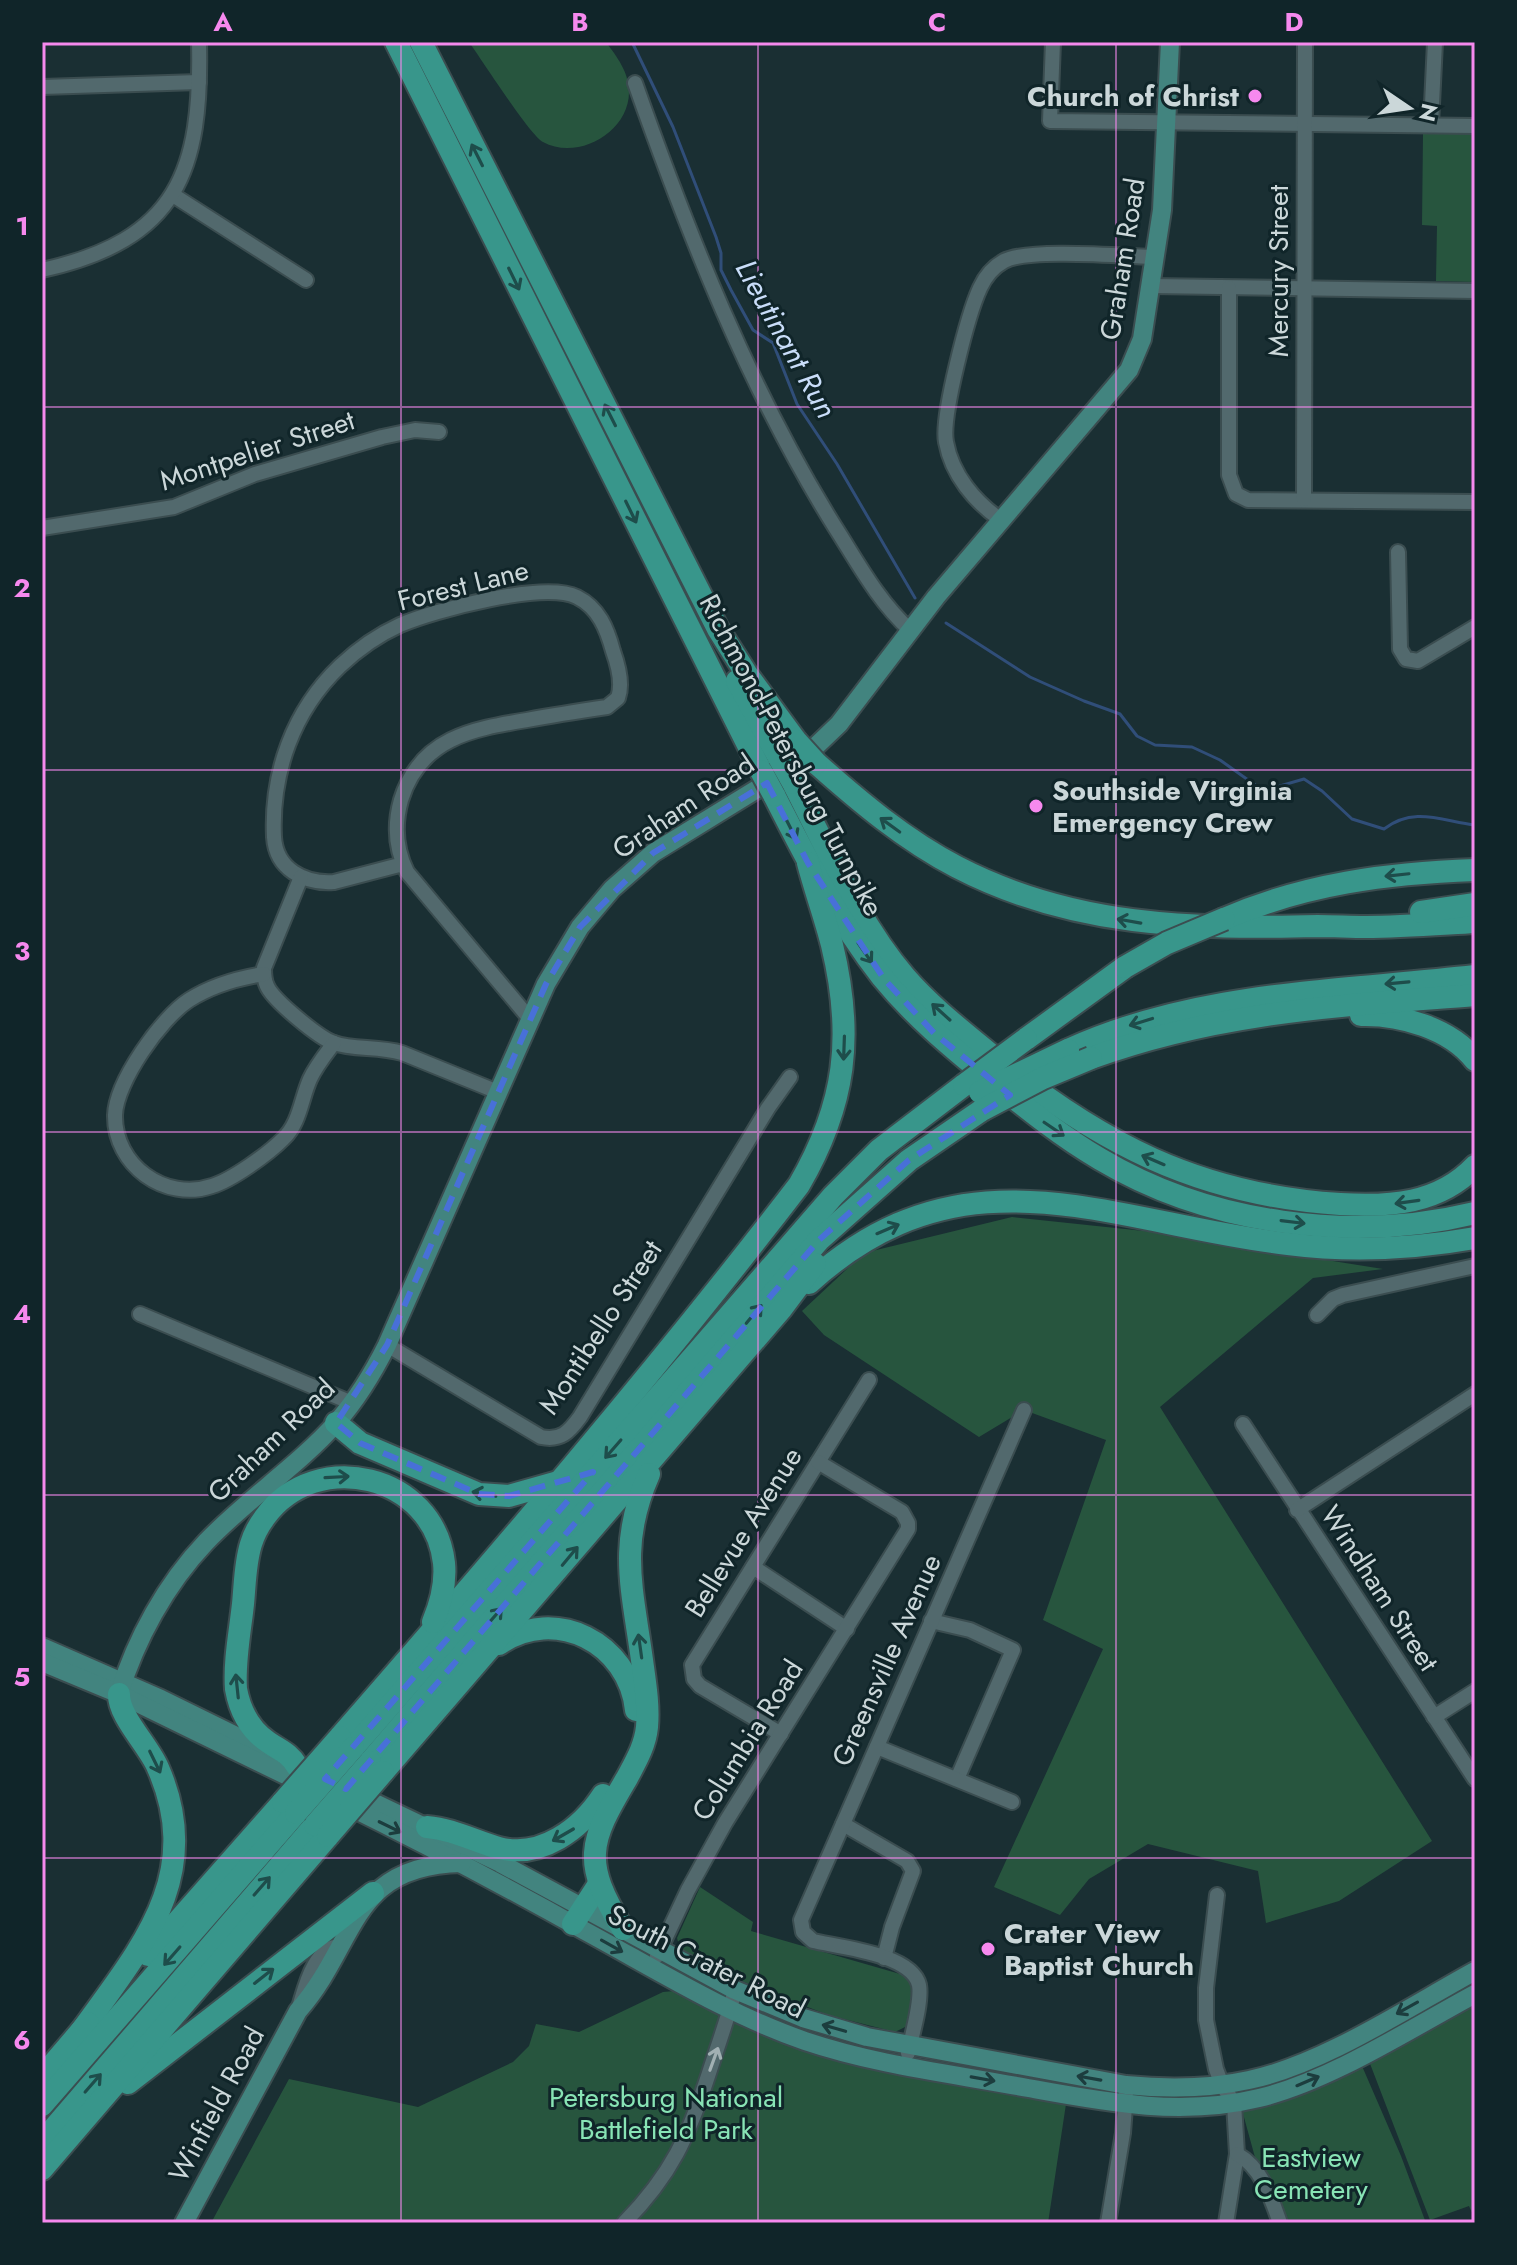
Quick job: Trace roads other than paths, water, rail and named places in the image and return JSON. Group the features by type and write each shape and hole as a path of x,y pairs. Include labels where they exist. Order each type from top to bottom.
{"highway":[{"name":"Richmond-Petersburg Turnpike","path":"396,42 761,771 784,789 808,863 868,958 925,1023 1043,1122 1111,1166 1154,1186 1209,1205 1274,1220 1337,1226 1391,1227 1475,1213"},
{"name":"Richmond-Petersburg Turnpike","path":"421,42 695,585 746,673 796,741 863,804 929,852 980,878 1056,906 1144,923 1219,928 1475,922"},
{"path":"695,585 711,635 779,758 784,789 903,974 943,1015 1067,1113 1138,1154 1198,1177 1237,1189 1314,1202 1377,1205 1423,1199 1451,1187 1475,1166"},
{"path":"428,1635 559,1482 799,1185 824,1139 844,1063 844,1018 832,944 808,863"},
{"path":"482,1657 782,1308 827,1249 889,1188 934,1151 976,1096 1026,1039 1125,967 1167,943 1270,899 1340,883 1400,874 1475,870"},
{"path":"1262,927 1382,917 1475,904"},
{"path":"42,2142 305,1819 755,1284 833,1196 905,1140 976,1096 1101,1035 1228,1001 1475,976"},
{"path":"976,1096 1043,1078 1091,1058 1170,1033 1228,1020 1270,1013 1475,995"},
{"path":"1228,1020 1388,1017 1436,1031 1460,1045 1475,1060"},
{"path":"42,2105 305,1819 819,1240 881,1182 952,1129"},
{"path":"782,1308 835,1260 871,1236 934,1211 996,1200 1052,1202 1236,1236 1338,1249 1403,1248 1475,1238"},
{"path":"604,1427 755,1284"},
{"path":"336,1423 360,1443 479,1494 509,1496 559,1482"},
{"path":"623,1929 599,1884 595,1863 596,1836 607,1810 639,1756 647,1728 646,1688 629,1544 635,1505 664,1445"},
{"path":"297,1766 288,1752 271,1744 248,1723 238,1703 236,1689 248,1553 256,1531 273,1507 307,1483 338,1476 372,1480 398,1490 435,1531 444,1563 442,1596 428,1635 361,1755"},
{"path":"361,1755 511,1636 531,1629 562,1628 589,1637 618,1661 632,1686 636,1708 634,1740 629,1754 594,1809 576,1828 554,1841 527,1849 501,1849 448,1829 427,1827"},
{"path":"80,2033 151,1932 164,1903 172,1864 172,1820 163,1777 143,1739 121,1709 121,1688"},
{"path":"42,2077 80,2033 305,1819"},
{"path":"42,2169 92,2110 305,1819"},
{"path":"578,1916 599,1884"},
{"path":"92,2110 373,1893"}],"main road":[{"name":"Graham Road","path":"121,1688 153,1615 191,1559 242,1507 336,1423 352,1403 387,1345 530,1019 562,954 580,927 612,889 653,853 749,795 815,747 860,698 910,630 1129,370 1142,339 1156,257 1170,42"},
{"name":"South Crater Road","path":"42,1647 462,1863 578,1916 623,1929 763,2003 836,2029 910,2046 1126,2085 1181,2088 1222,2085 1259,2078 1301,2064 1475,1971"},
{"name":"South Crater Road","path":"42,1662 121,1688 427,1827 578,1916 651,1967 730,2009 817,2045 906,2065 1126,2105 1155,2108 1234,2103 1261,2098 1312,2080 1475,1994"},
{"name":"Winfield Road","path":"184,2223 298,2011 313,1994 373,1893 411,1871 462,1863"}],"street":[{"path":"42,270 112,247 150,222 173,195 183,177 195,137 199,42"},
{"path":"1053,42 1050,121 1475,126"},
{"name":"Mercury Street","path":"1304,499 1305,42"},
{"path":"1431,125 1435,42"},
{"path":"42,87 199,82"},
{"path":"635,83 667,176 712,285 781,436 881,600 910,630"},
{"path":"173,195 306,280"},
{"path":"1001,520 979,502 967,487 953,463 945,440 946,414 981,286 995,267 1017,256 1156,257"},
{"path":"1151,286 1475,291"},
{"path":"1229,288 1229,475 1233,492 1248,500 1475,502"},
{"name":"Montpelier Street","path":"42,528 174,507 255,474 382,437 415,430 439,432"},
{"path":"1398,552 1400,649 1406,659 1418,661 1475,627"},
{"name":"Forest Lane","path":"301,877 290,871 280,858 274,841 276,789 289,742 304,711 329,678 358,651 406,623 442,611 532,592 574,595 601,618 616,659 620,692 613,704 472,730 430,753 410,777 400,805 397,838 403,864"},
{"path":"498,1092 386,1048 334,1043 322,1037 272,994 264,974 301,877 322,883 334,882 403,864 446,922 530,1019"},
{"path":"264,974 231,981 204,992 176,1010 163,1025 120,1091 115,1115 119,1142 133,1165 166,1186 198,1189 222,1182 280,1142 291,1130 309,1082 334,1043"},
{"name":"Montibello Street","path":"387,1345 541,1437 551,1439 565,1435 588,1405 768,1108 790,1077"},
{"path":"1317,1315 1333,1299 1343,1295 1475,1266"},
{"path":"140,1314 352,1403"},
{"name":"Bellevue Avenue","path":"781,1734 697,1684 691,1672 692,1665 869,1380"},
{"path":"1297,1510 1475,1394"},
{"name":"Greensville Avenue","path":"884,1958 813,1941 803,1932 801,1920 1024,1410"},
{"name":"Windham Street","path":"1243,1424 1475,1779"},
{"name":"Columbia Road","path":"651,1967 725,1823 906,1536 906,1516 818,1462"},
{"path":"753,1567 847,1629"},
{"path":"931,1621 970,1630 1013,1650 957,1779"},
{"path":"1434,1717 1475,1691"},
{"path":"877,1747 1012,1802"},
{"path":"843,1824 911,1865 913,1876 892,1927 884,1958 905,1966 919,1984 906,2065"},
{"path":"1217,1895 1206,1988 1206,2020 1222,2085 1234,2103 1237,2154 1226,2223"},
{"path":"624,2223 659,2185 688,2134 735,1990"},
{"path":"1108,2223 1126,2105 1126,2085"},
{"path":"1237,2154 1259,2173 1280,2223"}],"waterway":[{"name":"Lieutinant Run","path":"632,42 673,127 716,237 721,253 721,270 731,290 753,330 773,343 797,404 837,464 915,598"},
{"name":"Lieutinant Run","path":"946,623 1030,677 1120,714 1137,736 1155,745 1192,747 1220,760 1258,787 1269,789 1304,779 1352,819 1384,829 1395,822 1417,817 1475,825"}],"place":[{"name":"Church of Christ","path":"1255,96"},
{"name":"Southside Virginia Emergency Crew","path":"1036,806"},
{"name":"Crater View Baptist Church","path":"988,1949"}],"park label":[{"name":"Petersburg National Battlefield Park","path":"666,2113"},
{"name":"Eastview Cemetery","path":"1311,2173"}]}
